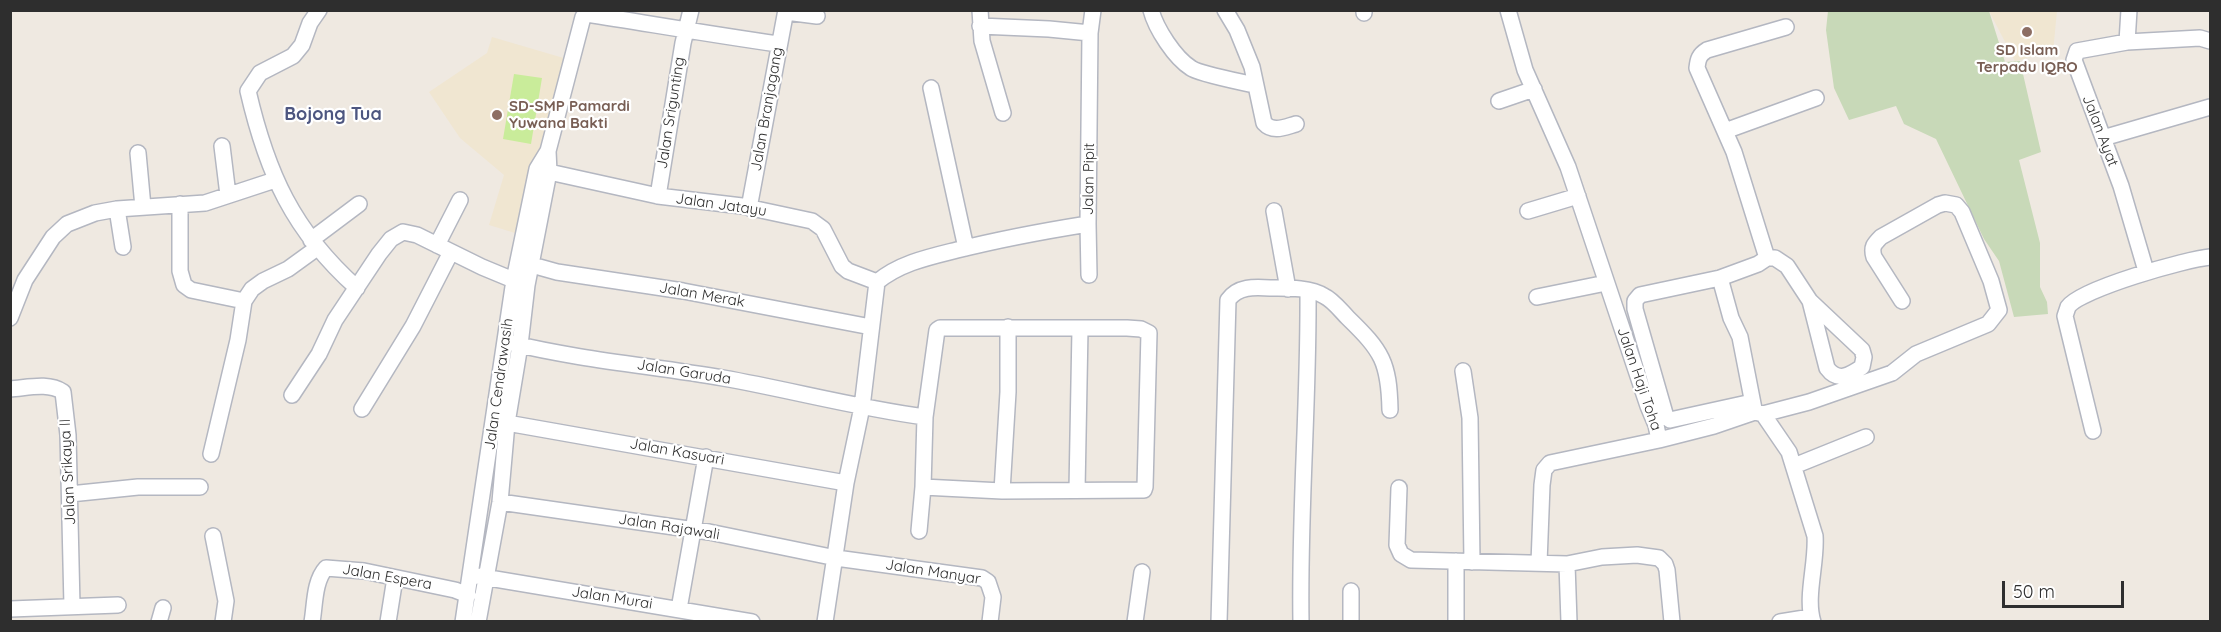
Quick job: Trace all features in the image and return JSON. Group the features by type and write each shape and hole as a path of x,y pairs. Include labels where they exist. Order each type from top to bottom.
{"street":[{"path":"319,10 310,23 302,45 293,56 260,73 248,91 258,131 285,201 314,244 335,269 357,288"},
{"name":"Jalan Srigunting","path":"658,196 686,31 692,10"},
{"name":"Jalan Pipit","path":"877,282 903,266 966,248 1011,237 1088,224 1090,33 1093,10"},
{"path":"1151,10 1158,30 1191,69 1254,85"},
{"path":"1225,10 1237,30 1248,58 1264,123 1274,129 1296,124"},
{"name":"Jalan Haji Toha","path":"1508,10 1525,70 1568,167 1656,425 1659,440 1714,426 1756,409"},
{"path":"2127,42 2129,10"},
{"path":"786,11 817,16"},
{"name":"Jalan Branjagang","path":"749,208 786,11"},
{"path":"581,14 609,16 686,31 778,44"},
{"name":"Jalan Cendrawasih","path":"478,621 500,502 520,282 543,171 581,14"},
{"path":"1003,113 980,18 1090,33"},
{"path":"1767,258 1734,152 1697,68 1701,54 1739,40 1786,27"},
{"name":"Jalan Ayat","path":"2146,271 2121,186 2074,55 2077,51 2127,42 2200,38 2211,41"},
{"path":"931,88 966,248"},
{"path":"1499,101 1534,89"},
{"path":"1725,131 1816,98"},
{"path":"2103,138 2211,107"},
{"path":"222,146 228,195"},
{"path":"138,153 142,207"},
{"name":"Jalan Cendrawasih","path":"520,282 532,265 543,171"},
{"name":"Jalan Jatayu","path":"543,171 658,196 749,208 812,221 823,229 842,266 848,271 877,282"},
{"path":"10,318 25,280 53,237 67,224 95,213 117,209 205,203 275,180"},
{"path":"1528,211 1578,196"},
{"path":"437,244 460,200"},
{"path":"1810,301 1827,368 1832,374 1841,377 1850,375 1862,367 1864,357 1862,350 1810,301 1787,266 1775,258 1767,258 1758,264 1720,278 1640,295 1635,301 1635,309 1666,417 1670,420 1809,402 1892,373 1916,354 1988,324 1999,310 1998,305 1991,281 1962,212 1956,205 1945,203 1881,237 1874,244 1872,251 1874,257 1902,301"},
{"path":"180,204 180,271 184,285 191,290 244,301"},
{"path":"211,454 238,340 244,301 252,289 288,269 359,204"},
{"path":"117,209 123,247"},
{"path":"1274,211 1288,289"},
{"path":"1088,224 1089,275"},
{"path":"292,394 319,354 335,320 391,239 403,232 417,235 520,282"},
{"path":"362,409 412,326 452,252"},
{"path":"2093,431 2066,316 2069,306 2076,300 2146,271 2211,257"},
{"name":"Jalan Merak","path":"532,265 557,272 683,291 871,327"},
{"path":"1720,278 1731,318 1740,337 1756,409 1789,452 1815,536 1812,619 1780,621"},
{"path":"825,621 846,483 861,407 877,282"},
{"path":"1536,297 1606,283"},
{"path":"1219,621 1228,300 1236,292 1252,287 1308,291 1324,295 1368,338 1378,351 1385,364 1389,382 1390,410"},
{"path":"1301,621 1300,581 1307,416 1308,291"},
{"path":"1002,491 1008,392 1008,327"},
{"path":"919,531 925,417 937,330 940,328 1008,327 1127,328 1147,331 1150,337 1145,487 1141,491 1002,491 923,487"},
{"path":"1077,490 1080,329"},
{"name":"Jalan Cendrawasih","path":"463,621 513,343"},
{"name":"Jalan Garuda","path":"513,343 777,388 861,407 925,417"},
{"path":"1456,621 1464,562 1470,418 1463,370"},
{"name":"Jalan Srikaya II","path":"10,389 47,386 58,388 63,392 68,435 72,606"},
{"name":"Jalan Kasuari","path":"507,423 706,456 846,483"},
{"path":"1794,466 1866,437"},
{"path":"1539,563 1544,470 1551,463 1561,460 1659,440"},
{"path":"679,609 706,456"},
{"path":"70,494 138,487 200,487"},
{"path":"1400,488 1397,544 1401,554 1412,560 1567,564 1602,556 1637,555 1659,558 1667,570 1672,621"},
{"name":"Jalan Rajawali","path":"500,502 694,530 836,558"},
{"path":"213,536 226,601 223,621"},
{"name":"Jalan Manyar","path":"836,558 982,578 988,582 993,597 990,621"},
{"path":"1567,564 1569,621"},
{"name":"Jalan Espera","path":"312,621 317,586 326,568 364,572 455,590 468,595"},
{"path":"1135,621 1142,572"},
{"name":"Jalan Murai","path":"471,575 752,621"},
{"path":"388,621 395,578"},
{"path":"1351,591 1351,621"},
{"path":"10,609 118,605"}],"shaded area":[{"name":"SD Islam Terpadu IQRO","path":"1989,11 2057,11 2053,52 2015,61"},
{"name":"SD-SMP Pamardi Yuwana Bakti","path":"492,37 567,59 515,233 489,225 504,175 460,138 429,92 487,53"}],"green space":[{"path":"1828,11 1989,11 2005,62 2020,61 2041,152 2019,160 2040,243 2040,287 2047,302 2048,314 2014,317 1999,261 1984,239 1936,139 1904,124 1896,106 1849,120 1834,88 1826,30"},
{"path":"514,74 542,78 531,144 503,139"}],"place":[{"name":"SD Islam Terpadu IQRO","path":"2027,32"},
{"name":"SD-SMP Pamardi Yuwana Bakti","path":"497,115"}],"district":[{"name":"Bojong Tua","path":"333,115"}]}
